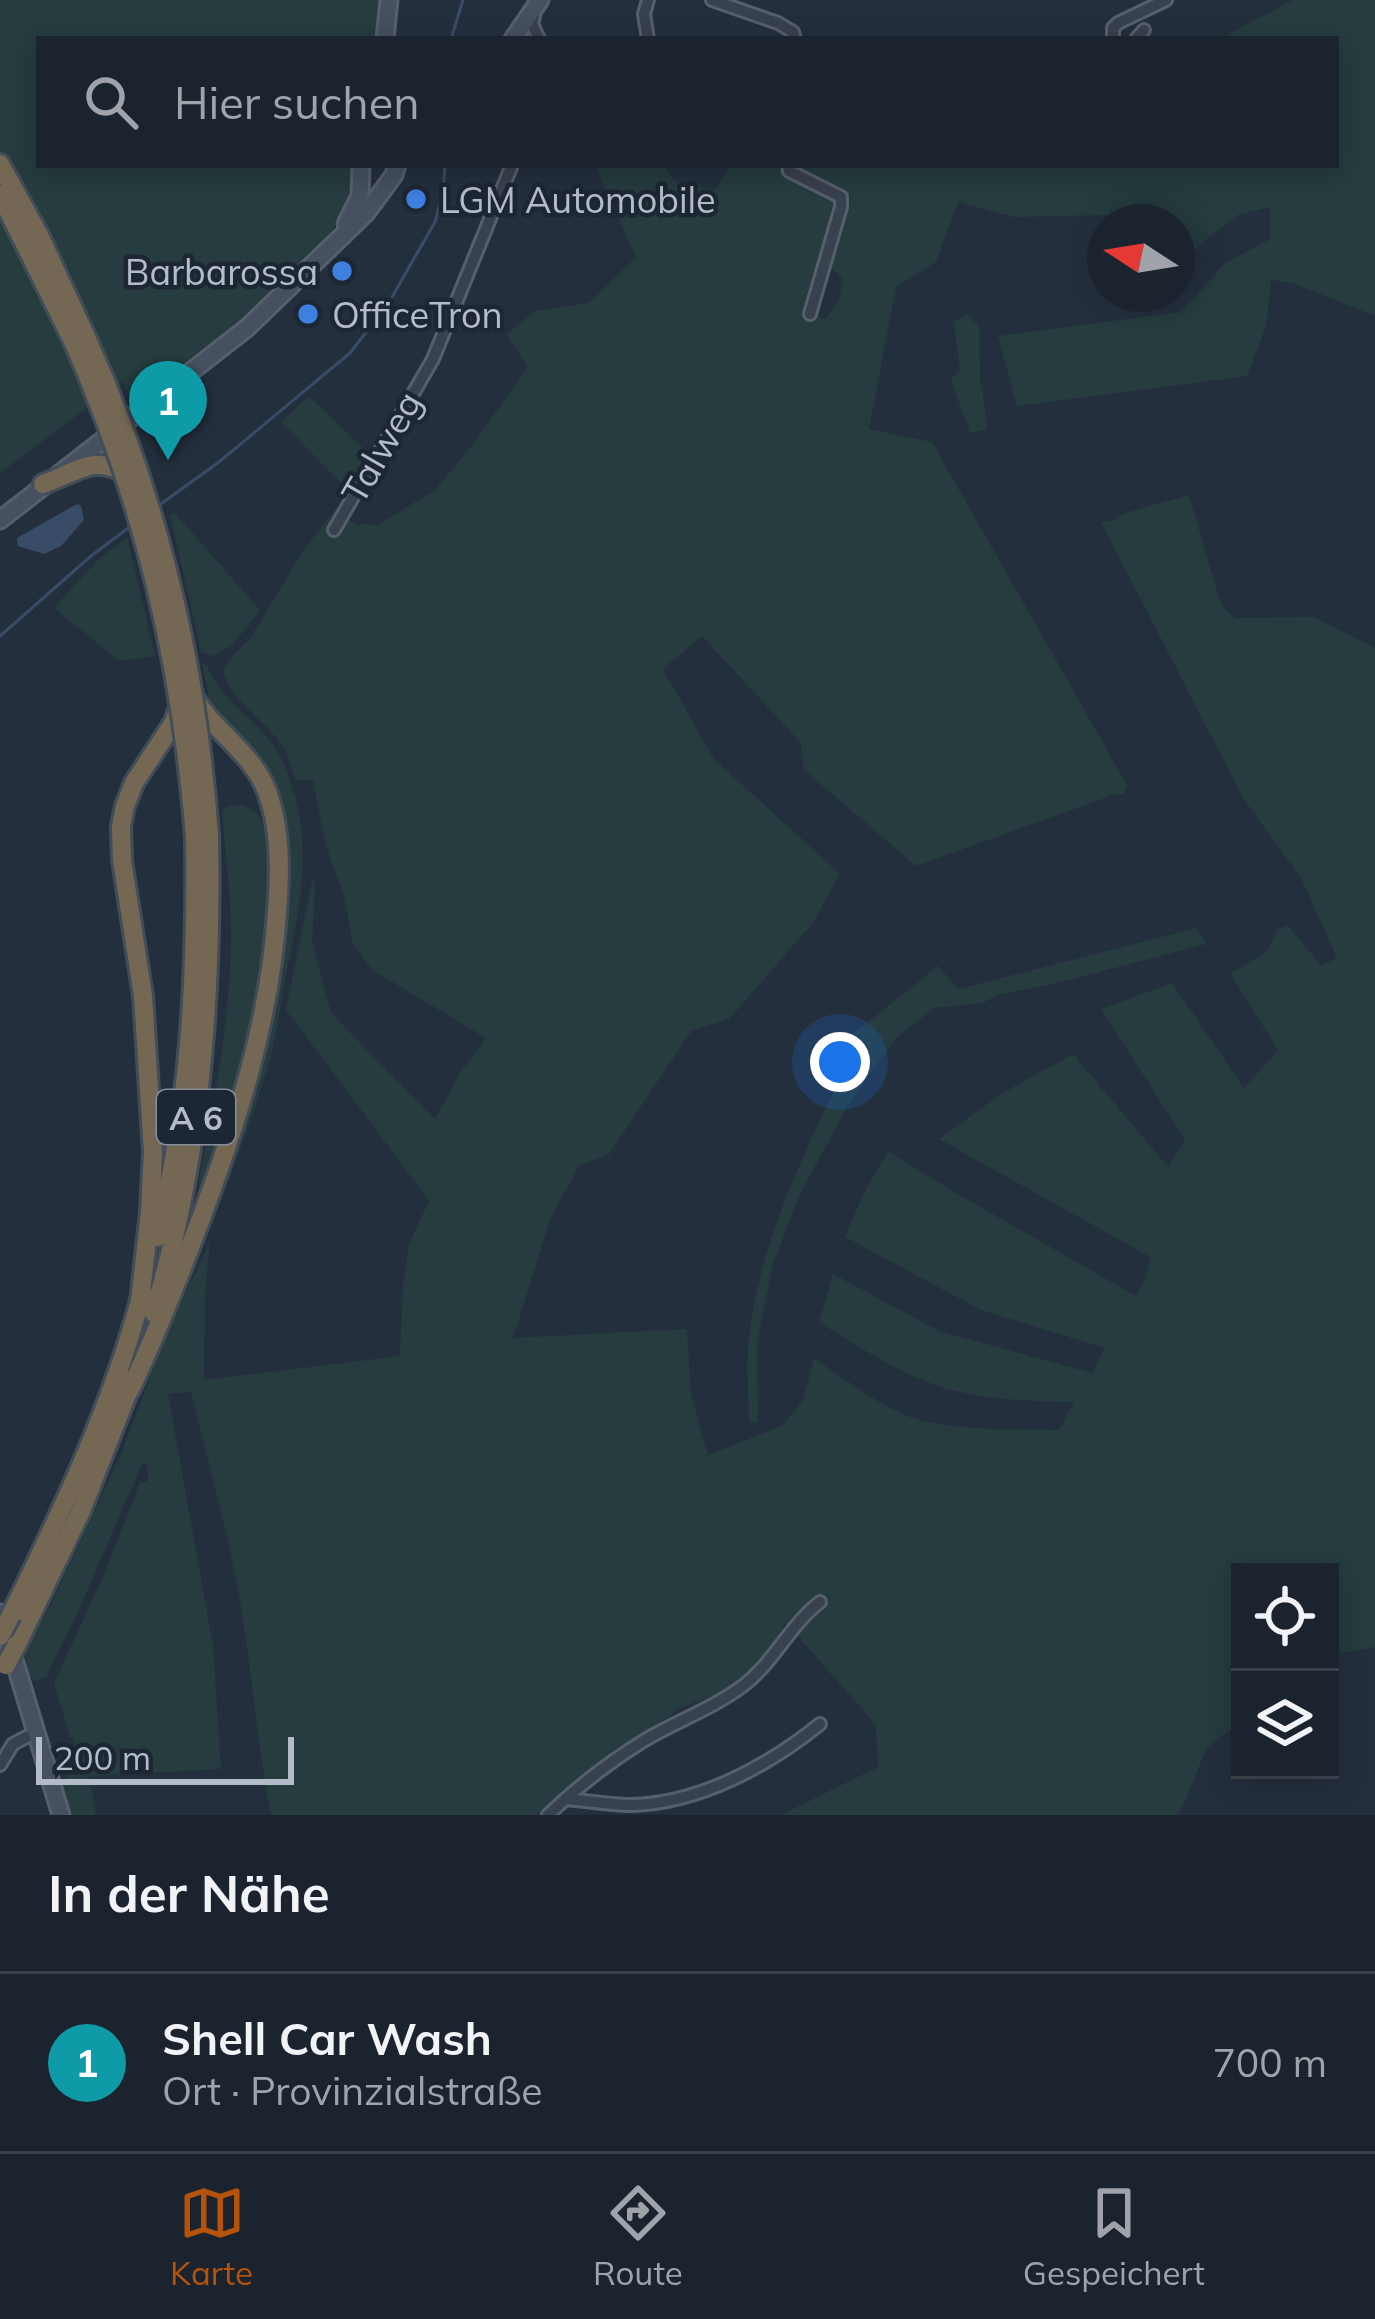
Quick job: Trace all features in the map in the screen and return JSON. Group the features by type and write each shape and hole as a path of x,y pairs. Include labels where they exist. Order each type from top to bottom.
{"highway":[{"name":"A 6","path":"0,164 39,236 80,340 131,493 167,626 202,836 208,997 196,1118 168,1262 130,1390 81,1511 6,1639"},
{"name":"A 6","path":"0,194 80,340"},
{"name":"A 6","path":"118,427 183,677 180,711 134,782 120,843 143,996 152,1152 140,1302"},
{"path":"44,484 95,464 115,466 135,481"},
{"path":"130,1390 159,1330 246,1090 264,1019 276,928 279,856 267,792 258,772 201,708 183,677"},
{"path":"148,761 170,741 189,734 205,734 238,746"},
{"name":"A 6","path":"3,1670 6,1614 63,1506 96,1427 140,1302 162,1217 186,1071 202,836"}],"main road":[{"path":"385,36 389,0"},
{"path":"514,36 538,3"},
{"path":"371,174 394,175 397,168"},
{"path":"371,174 394,184 409,168"},
{"path":"334,243 371,174"},
{"path":"0,520 247,328 365,212 371,174"},
{"path":"6,1614 61,1815"}],"street":[{"path":"647,0 648,36"},
{"path":"712,0 778,23 794,36"},
{"path":"1113,36 1118,23 1166,0"},
{"path":"537,36 532,24 538,3"},
{"name":"Talweg","path":"334,530 433,359 511,168"},
{"path":"789,168 841,197 809,314"},
{"path":"548,1815 646,1740 746,1684 794,1625 820,1602"},
{"path":"0,1765 34,1723"},
{"path":"567,1799 632,1805 696,1794 769,1760 820,1724"}],"green space":[{"path":"0,0 381,0 377,36 36,36 36,168 354,168 351,202 327,237 246,317 132,401 123,381 0,473"},
{"path":"1293,0 1375,0 1375,316 1292,283 1271,280 1266,326 1247,376 1017,406 998,336 1195,312 1195,296 1224,264 1270,239 1270,207 1240,214 1195,251 1195,204 1087,204 1087,215 1013,217 958,202 936,262 896,287 869,429 932,442 1127,785 1124,794 916,866 804,770 801,743 702,636 663,669 713,758 840,874 812,924 729,1019 692,1030 609,1154 579,1166 550,1220 513,1338 687,1329 691,1395 708,1455 782,1426 803,1401 814,1358 873,1398 926,1422 1059,1430 1074,1402 986,1397 935,1385 890,1365 819,1322 833,1274 939,1331 1092,1373 1105,1348 981,1310 845,1237 888,1151 1136,1296 1150,1257 939,1139 1001,1094 1073,1054 1168,1167 1185,1140 1101,1009 1172,983 1244,1088 1278,1050 1230,973 1267,952 1278,929 1288,926 1321,965 1337,958 1302,880 1243,798 1101,522 1189,495 1221,605 1235,618 1313,617 1375,648 1375,1647 1339,1653 1339,1563 1231,1563 1231,1730 1206,1749 1177,1815 781,1815 878,1767 876,1725 796,1634 825,1609 815,1595 786,1623 744,1678 726,1691 680,1708 541,1815 271,1815 237,1584 215,1488 191,1392 168,1394 213,1646 221,1769 89,1776 96,1815 71,1815 61,1782 70,1774 78,1775 73,1737 54,1683 140,1483 148,1481 147,1464 142,1464 46,1677 36,1681 29,1676 25,1653 121,1454 168,1330 210,1242 204,1380 400,1356 409,1244 429,1201 286,1010 313,877 312,941 331,1013 435,1119 486,1038 372,970 353,944 313,780 296,780 278,740 243,703 223,671 250,639 302,552 342,501 341,514 356,524 378,525 435,490 528,367 506,334 535,311 589,303 636,257 596,168 666,168 674,181 715,190 729,168 778,168 834,200 805,312 825,319 839,300 843,279 824,261 846,196 793,168 1339,168 1339,36 1225,36"},
{"path":"966,313 979,326 988,429 970,433 951,379 960,369 954,323"},
{"path":"309,396 369,454 344,486 281,422"},
{"path":"174,512 260,610 231,646 213,656 201,652 170,515"},
{"path":"127,537 155,656 119,661 54,608 95,563"},
{"path":"202,664 281,758 299,813 303,865 269,1061 194,1272 189,1269 260,1068 274,1007 290,856 271,773 212,712"},
{"path":"243,805 258,815 266,834 265,950 252,1030 206,1187 198,1185 220,1060 230,965 222,811"},
{"path":"1197,928 1206,944 1000,994 982,1003 934,1008 895,1039 847,1107 800,1194 773,1264 757,1345 758,1422 749,1423 748,1349 760,1278 795,1176 840,1078 823,1069 849,1037 938,966 958,989"}],"water":[{"path":"77,504 84,520 61,546 44,554 18,546 17,538"}],"waterway":[{"path":"452,36 463,0"},
{"path":"158,506 219,462 350,353 388,304 435,222 445,168"},
{"path":"0,636 131,526"}],"place":[{"name":"LGM Automobile","path":"416,199"},
{"name":"Barbarossa","path":"342,271"},
{"name":"OfficeTron","path":"308,314"},
{"name":"Shell Car Wash","path":"168,460"}]}
